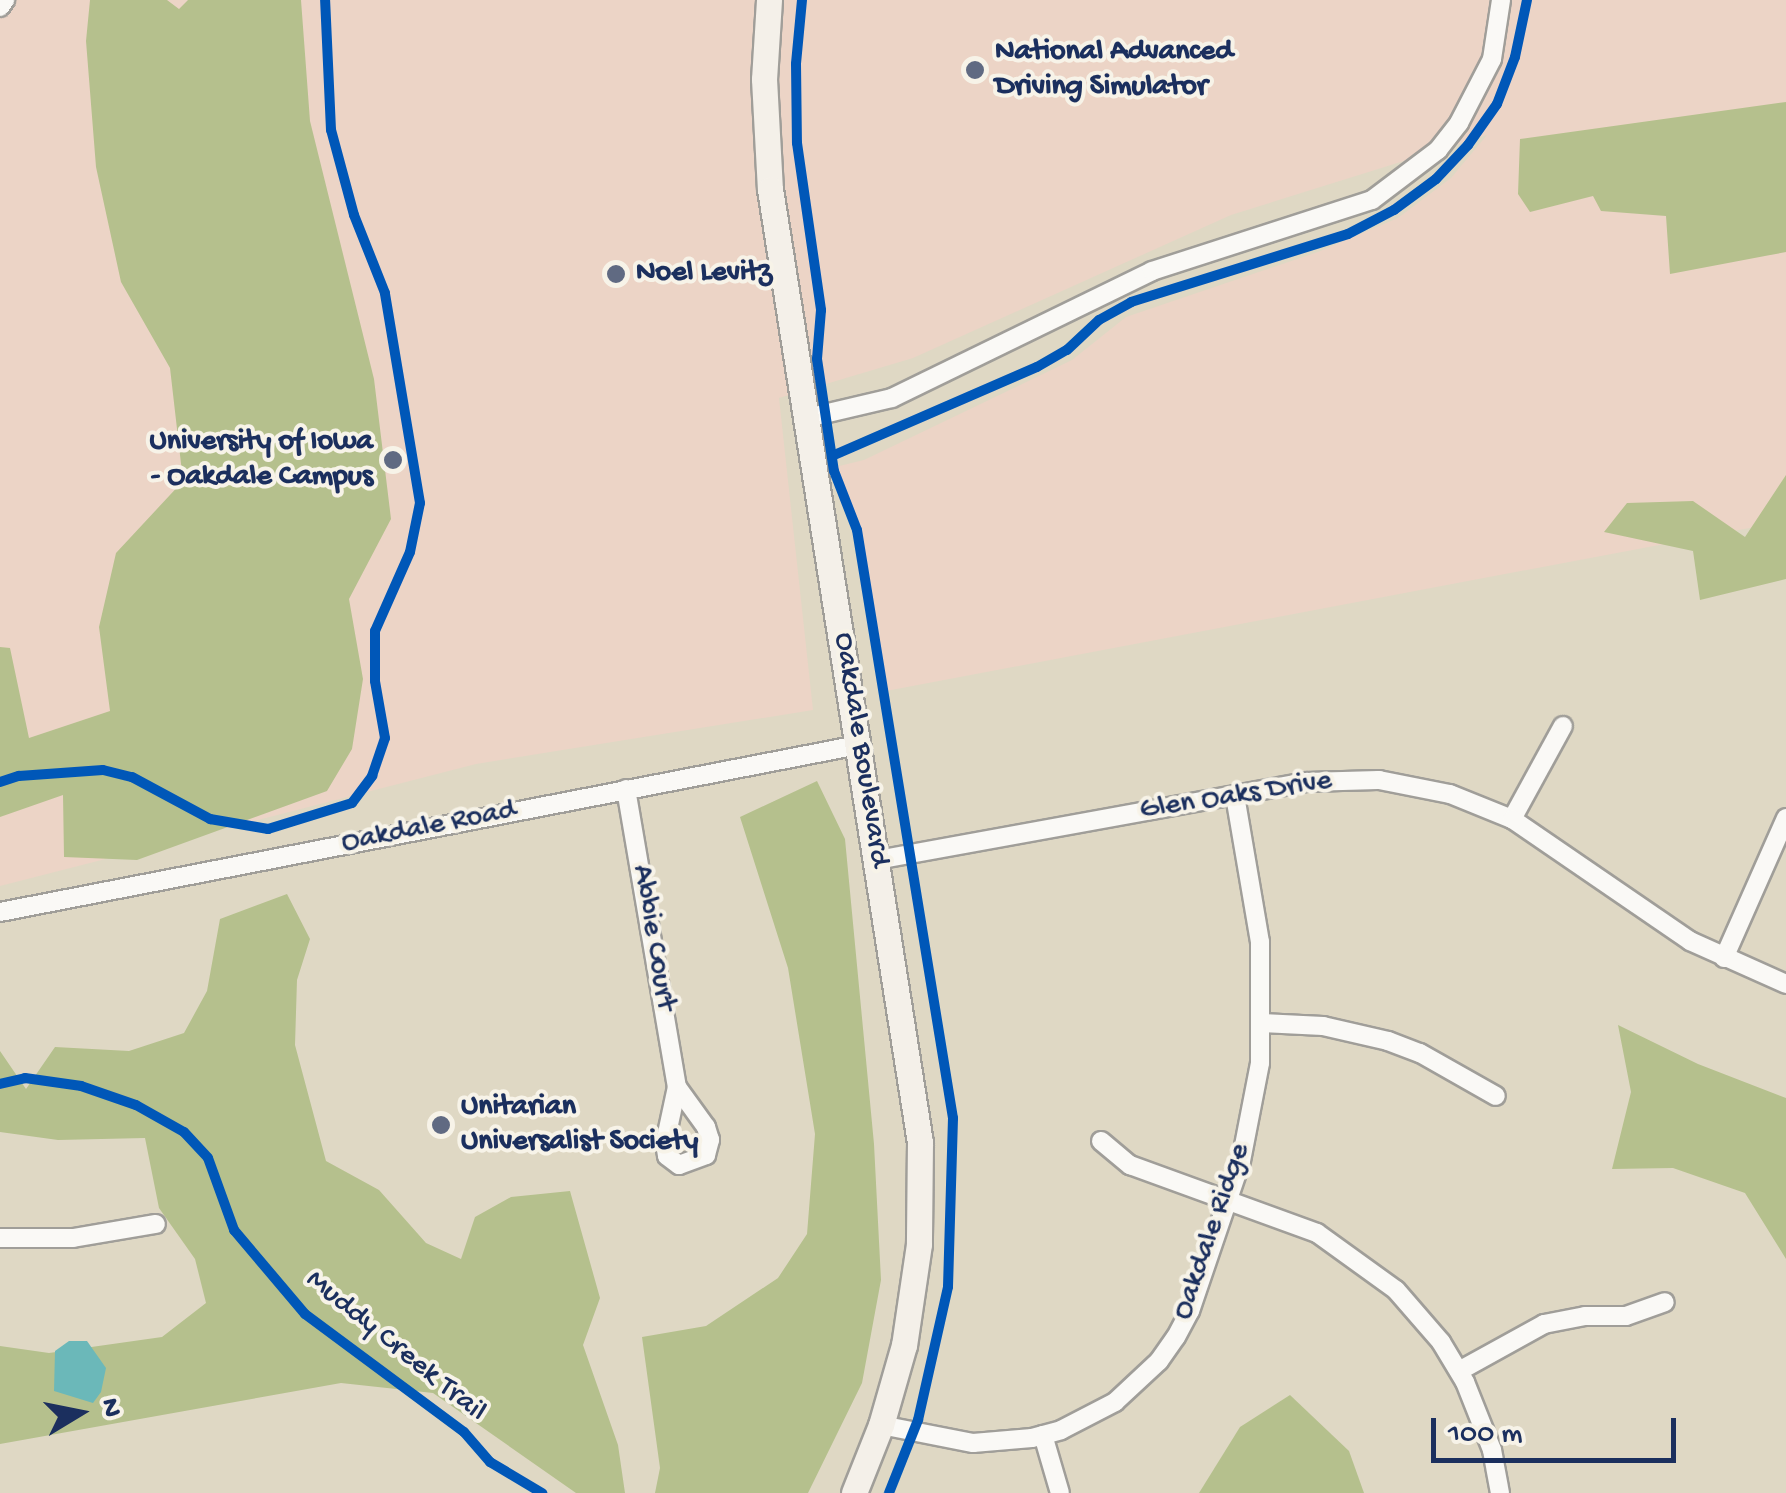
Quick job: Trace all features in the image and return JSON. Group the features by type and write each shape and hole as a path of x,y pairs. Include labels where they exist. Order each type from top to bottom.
{"main road":[{"name":"Oakdale Boulevard","path":"768,0 764,80 768,173 914,1085 922,1192 912,1297 881,1424 854,1493"}],"street":[{"path":"0,6 5,0"},
{"path":"807,418 892,398 1152,272 1372,200 1438,150 1459,123 1492,59 1501,0"},
{"path":"1512,820 1564,726"},
{"name":"Oakdale Road","path":"0,912 858,745"},
{"name":"Glen Oaks Drive","path":"878,860 1307,782 1379,780 1450,794 1512,820 1656,919 1724,958 1786,984"},
{"name":"Abbie Court","path":"626,789 676,1087"},
{"name":"Oakdale Ridge","path":"881,1424 974,1443 1044,1436 1115,1402 1160,1361 1190,1310 1229,1199 1250,1122 1262,1023 1260,942 1235,795"},
{"path":"1724,958 1786,818"},
{"path":"1262,1023 1322,1026 1388,1041 1420,1053 1496,1096"},
{"path":"1101,1141 1130,1165 1317,1234 1371,1268 1420,1315 1459,1371 1480,1415 1500,1493"},
{"path":"0,1238 73,1238 156,1224"},
{"path":"1459,1371 1544,1324 1584,1316 1626,1316 1664,1302"},
{"path":"1044,1436 1060,1493"}],"shaded area":[{"name":"University of Iowa - Oakdale Campus","path":"0,0 1786,0 1786,521 886,691 857,518 835,467 864,460 1072,360 1126,317 1318,252 1398,218 1451,178 1487,135 1231,215 913,358 779,398 813,710 476,764 0,886"}],"green space":[{"path":"90,0 167,0 179,9 188,0 301,0 310,121 374,379 391,519 349,599 363,679 352,749 327,791 137,860 64,857 63,795 0,817 0,647 10,648 29,738 110,711 99,627 116,553 183,481 170,368 121,282 96,167 86,41"},
{"path":"1786,102 1786,252 1670,274 1666,216 1601,211 1593,196 1530,212 1518,194 1520,139"},
{"path":"1786,475 1786,579 1700,600 1693,551 1604,532 1627,503 1693,501 1745,537"},
{"path":"817,781 845,839 874,1144 881,1280 862,1383 808,1493 655,1493 660,1468 642,1337 706,1326 778,1278 807,1234 815,1134 788,968 740,817"},
{"path":"287,894 310,939 297,980 295,1045 326,1161 379,1190 426,1243 461,1259 475,1217 511,1197 570,1191 600,1298 583,1345 618,1445 625,1493 576,1493 433,1393 341,1383 0,1444 0,1346 49,1353 162,1337 206,1303 195,1259 159,1208 145,1138 58,1140 0,1132 0,1051 26,1089 55,1047 129,1051 184,1033 207,991 220,919"},
{"path":"1618,1025 1698,1064 1786,1098 1786,1259 1745,1193 1673,1168 1612,1169 1631,1092"},
{"path":"1290,1395 1349,1451 1364,1493 1199,1493 1240,1427"}],"water":[{"path":"69,1341 87,1341 106,1368 101,1392 93,1403 54,1391 55,1351"}],"cycle path":[{"path":"0,782 19,776 103,770 132,777 210,819 268,829 352,803 372,776 385,738 375,681 375,631 410,552 420,503 385,293 354,215 331,130 325,0"},
{"path":"802,0 796,64 797,143 821,310 817,359 834,471 857,530 953,1118 948,1287 918,1420 889,1493"},
{"path":"832,456 1037,367 1067,350 1099,320 1131,302 1348,234 1394,210 1436,179 1468,145 1497,104 1515,57 1527,0"},
{"name":"Muddy Creek Trail","path":"0,1084 25,1078 81,1086 136,1105 184,1132 208,1158 234,1230 305,1314 464,1432 490,1462 542,1493"}],"place":[{"name":"National Advanced Driving Simulator","path":"975,70"},
{"name":"Noel Levitz","path":"616,274"},
{"name":"University of Iowa - Oakdale Campus","path":"393,460"},
{"name":"Unitarian Universalist Society","path":"441,1125"}]}
